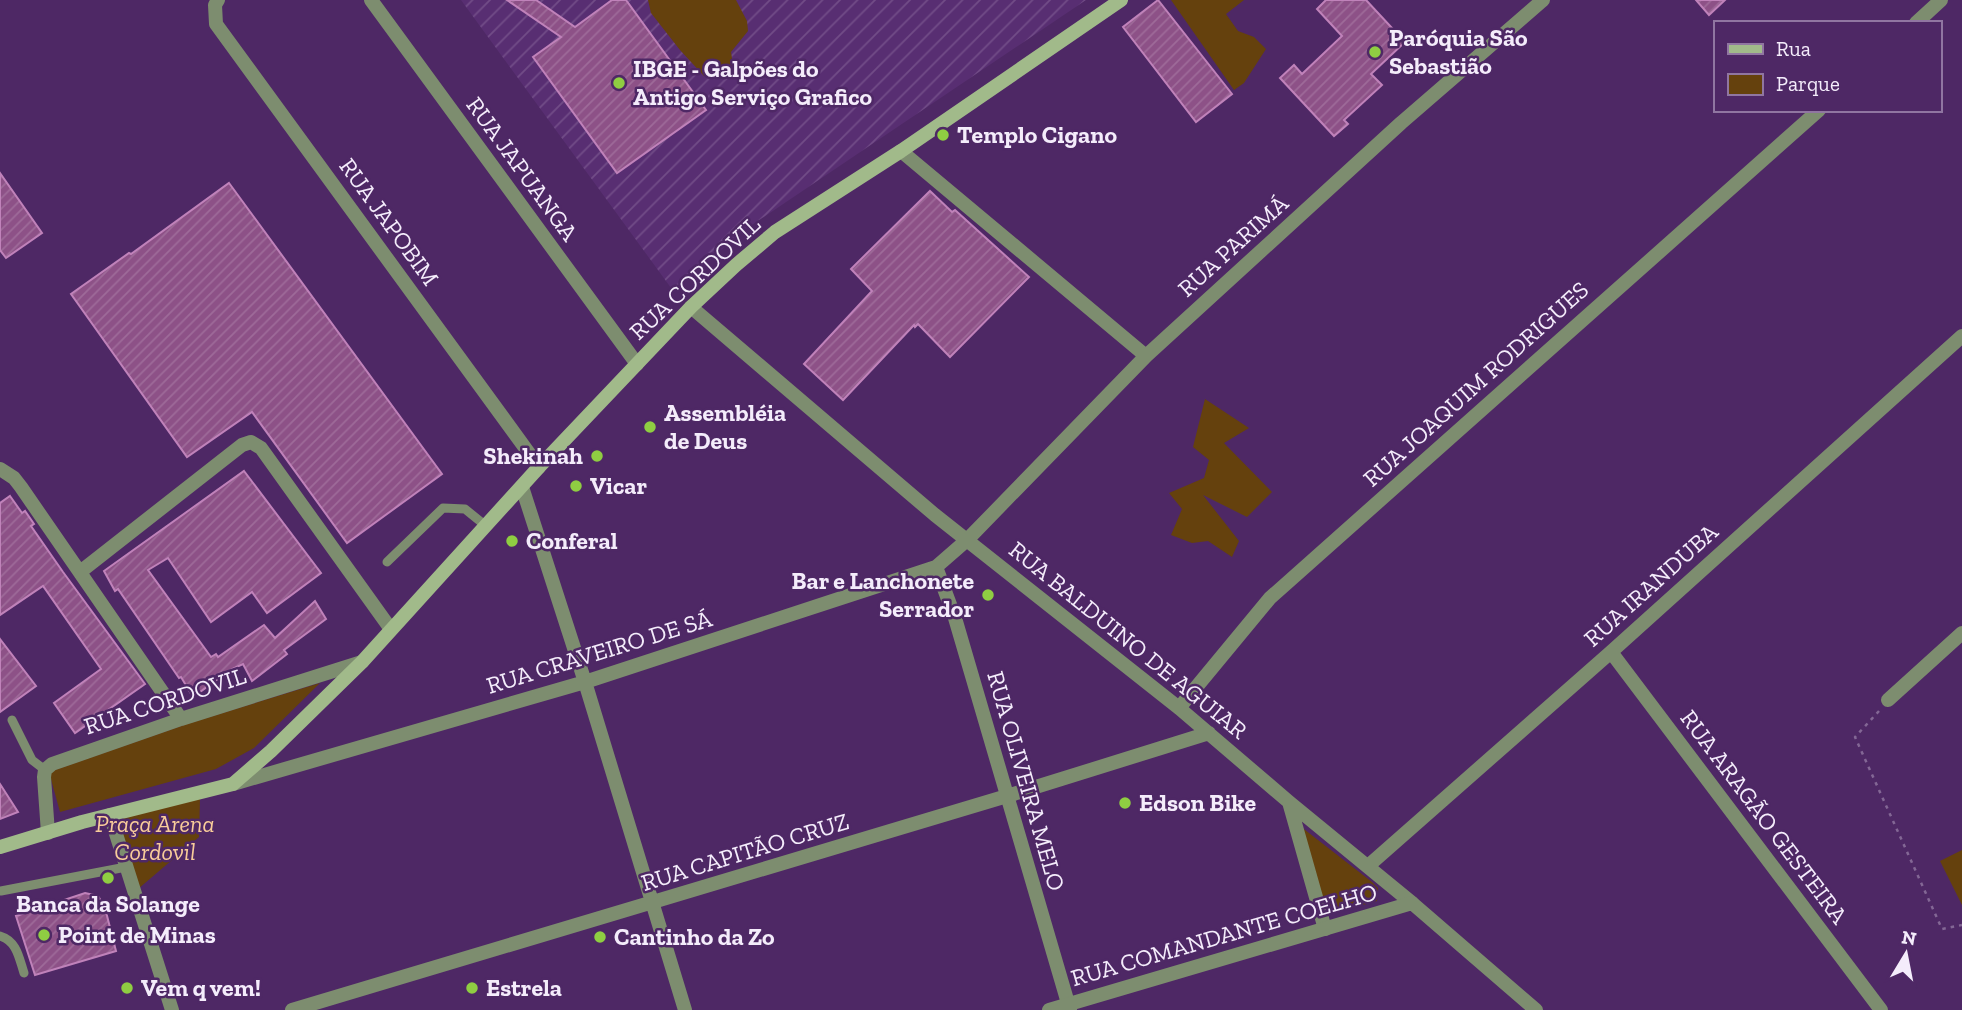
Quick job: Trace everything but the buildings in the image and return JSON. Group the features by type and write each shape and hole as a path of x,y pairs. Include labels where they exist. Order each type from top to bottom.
{"main road":[{"name":"RUA CORDOVIL","path":"0,847 110,815 233,784 271,751 362,662 390,628 691,307 775,232 901,151 1121,0"}],"street":[{"name":"RUA JAPOBIM","path":"218,0 215,5 216,24 540,467"},
{"name":"RUA JAPUANGA","path":"371,0 637,364"},
{"name":"RUA PARIMÁ","path":"967,540 1146,356 1401,123 1543,0"},
{"path":"1918,21 1941,0"},
{"name":"RUA JOAQUIM RODRIGUES","path":"1179,708 1270,598 1817,112"},
{"path":"901,151 1146,356"},
{"name":"RUA BALDUINO DE AGUIAR","path":"691,307 967,540 1179,708 1536,1010"},
{"name":"RUA IRANDUBA","path":"1368,866 1611,652 1962,336"},
{"path":"80,572 242,445 251,442 261,448 390,628"},
{"path":"0,468 21,486 181,719"},
{"path":"522,487 585,682 685,1010"},
{"name":"RUA CRAVEIRO DE SÁ","path":"233,784 585,682 936,567 967,540"},
{"name":"RUA OLIVEIRA MELO","path":"936,567 955,618 1069,1007"},
{"path":"1888,700 1962,633"},
{"name":"RUA ARAGÃO GESTEIRA","path":"1611,652 1881,1010"},
{"name":"RUA CORDOVIL","path":"45,770 64,758 362,662"},
{"name":"RUA CAPITÃO CRUZ","path":"292,1010 651,904 1209,733"},
{"path":"45,770 43,788 48,834"},
{"path":"1289,802 1325,929"},
{"path":"110,815 172,1010"},
{"name":"RUA COMANDANTE COELHO","path":"1049,1010 1069,1007 1412,903"}],"lane":[{"path":"387,562 443,508 465,509 486,526"},
{"path":"12,720 32,760 45,770"},
{"path":"1,891 126,867"},
{"path":"0,936 8,939 16,948 24,973"}],"path":[{"path":"1888,700 1855,737 1942,929 1962,925"}],"shaded area":[{"path":"461,0 1086,0 740,233 674,292"}],"green space":[{"path":"648,0 736,0 747,21 748,31 731,52 733,65 725,79 704,76 651,13"},
{"path":"1171,0 1244,0 1226,14 1238,31 1254,37 1266,49 1244,83 1234,90"},
{"path":"1205,399 1249,428 1224,443 1272,492 1247,517 1203,495 1239,541 1232,557 1208,541 1192,543 1171,535 1182,509 1169,493 1204,478 1209,460 1193,447"},
{"path":"320,683 254,748 216,769 60,812 49,772 187,724"},
{"name":"Praça Arena Cordovil","path":"200,798 199,837 138,889 116,819"},
{"path":"1300,826 1372,882 1378,888 1377,901 1328,915"},
{"path":"1962,850 1962,905 1940,861"}],"place":[{"name":"Paróquia São Sebastião","path":"1375,52"},
{"name":"IBGE - Galpões do Antigo Serviço Grafico","path":"619,83"},
{"name":"Templo Cigano","path":"943,135"},
{"name":"Assembléia de Deus","path":"650,427"},
{"name":"Shekinah","path":"597,456"},
{"name":"Vicar","path":"576,486"},
{"name":"Conferal","path":"512,541"},
{"name":"Bar e Lanchonete Serrador","path":"988,595"},
{"name":"Edson Bike","path":"1125,803"},
{"name":"Banca da Solange","path":"108,878"},
{"name":"Point de Minas","path":"44,935"},
{"name":"Cantinho da Zo","path":"600,937"},
{"name":"Vem q vem!","path":"127,988"},
{"name":"Estrela","path":"472,988"}]}
